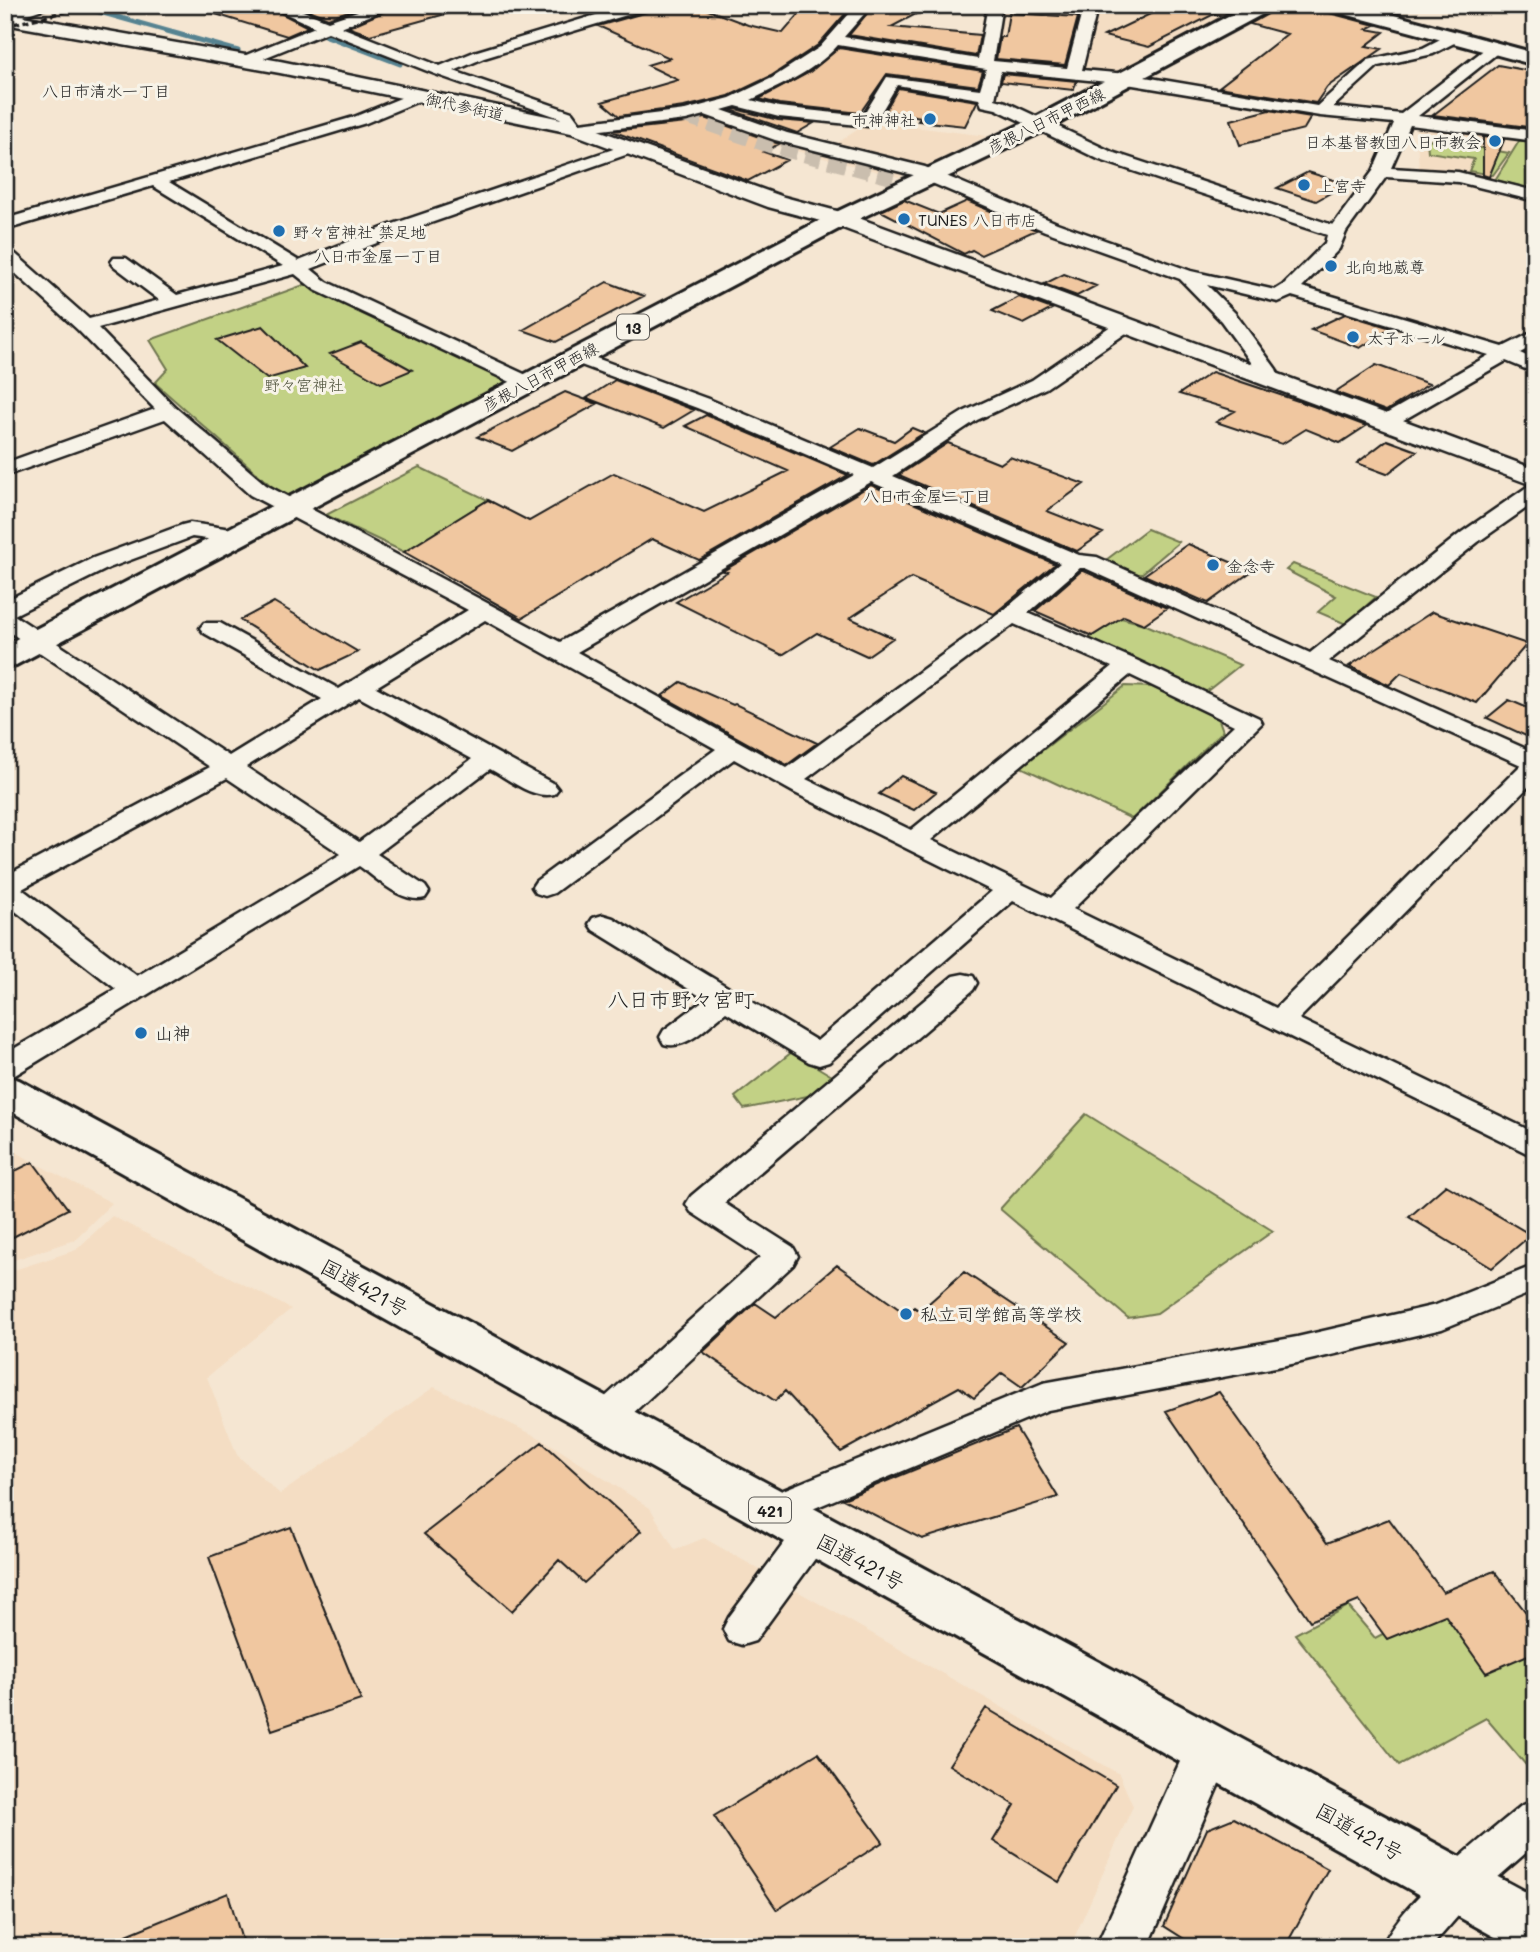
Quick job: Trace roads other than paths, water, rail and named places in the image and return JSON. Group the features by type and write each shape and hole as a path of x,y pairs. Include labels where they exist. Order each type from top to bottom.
{"main road":[{"name":"彦根八日市甲西線","path":"5,657 840,219 1040,124 1265,5"},
{"path":"1333,5 1535,59"},
{"name":"国道421号","path":"5,1090 1535,1928"}],"street":[{"path":"6,18 47,5"},
{"path":"274,5 440,71 566,115 576,128 776,202 840,219 1535,478"},
{"path":"244,61 390,5"},
{"path":"440,71 479,55 645,5"},
{"name":"御代参街道","path":"5,225 158,182 360,120 419,96 576,128 708,110 736,101 795,70 825,50 865,5"},
{"path":"995,5 986,95 988,103 1000,105 1106,156 1337,232"},
{"path":"1073,75 1091,5"},
{"path":"6,18 419,96"},
{"path":"1320,111 1373,63 1428,51 1453,38"},
{"path":"834,40 990,65 1127,79 1320,111 1535,136"},
{"path":"708,110 823,148 931,176 1051,228 1186,275 1278,296 1290,289 1333,245 1337,232 1381,173 1404,119 1495,48"},
{"path":"736,101 779,112 868,121 892,80 986,95"},
{"path":"823,148 863,121"},
{"path":"85,326 298,268 396,229 631,148"},
{"path":"1381,173 1458,177 1535,196"},
{"path":"158,182 298,268 321,286 528,383"},
{"path":"5,254 85,326 168,411 258,490 293,506 485,610 558,653 789,779 1009,890 1534,1145"},
{"path":"120,262 174,303"},
{"path":"1186,275 1228,317 1266,369 1269,379"},
{"path":"1290,289 1508,355 1535,367"},
{"path":"558,653 869,475 884,472 970,416 1039,384 1125,325"},
{"path":"1386,422 1508,355 1535,337"},
{"path":"576,357 704,404 1075,561 1089,562 1535,764 1279,1022"},
{"path":"5,470 168,411"},
{"path":"1313,662 1470,537 1535,492"},
{"path":"5,610 101,563 190,530 237,536"},
{"path":"789,779 1012,615 1075,561"},
{"path":"135,989 5,888 228,768 485,610"},
{"path":"1012,615 1128,665 1250,723 1054,912"},
{"path":"5,619 416,892"},
{"path":"212,628 488,758 545,789"},
{"path":"913,842 1128,665"},
{"path":"545,887 734,748"},
{"path":"5,1068 359,855 488,758"},
{"path":"603,924 819,1055 1009,890"},
{"path":"605,1418 782,1256 702,1204 963,983"},
{"path":"674,1037 725,998"},
{"path":"742,1629 792,1523 1043,1397 1297,1350 1442,1316 1535,1278"},
{"path":"1122,1947 1210,1749"},
{"path":"1403,1947 1458,1886 1535,1819"}],"waterway":[{"path":"75,5 238,51"},
{"path":"295,24 400,64"}],"tunnel":[{"path":"686,115 771,145 917,183"}],"railway":[{"path":"5,26 93,5"}],"place":[{"name":"市神神社","path":"930,119"},
{"name":"日本基督教団八日市教会","path":"1495,141"},
{"name":"上宮寺","path":"1304,185"},
{"name":"TUNES 八日市店","path":"904,219"},
{"name":"野々宮神社 禁足地","path":"279,231"},
{"name":"北向地蔵尊","path":"1331,266"},
{"name":"太子ホール","path":"1353,337"},
{"name":"金念寺","path":"1213,565"},
{"name":"山神","path":"141,1033"},
{"name":"私立司学館高等学校","path":"906,1314"}],"district":[{"name":"八日市清水一丁目","path":"106,90"},
{"name":"八日市金屋一丁目","path":"378,255"},
{"name":"八日市金屋二丁目","path":"927,495"},
{"name":"八日市野々宮町","path":"681,998"}],"park label":[{"name":"野々宮神社","path":"304,384"}]}
